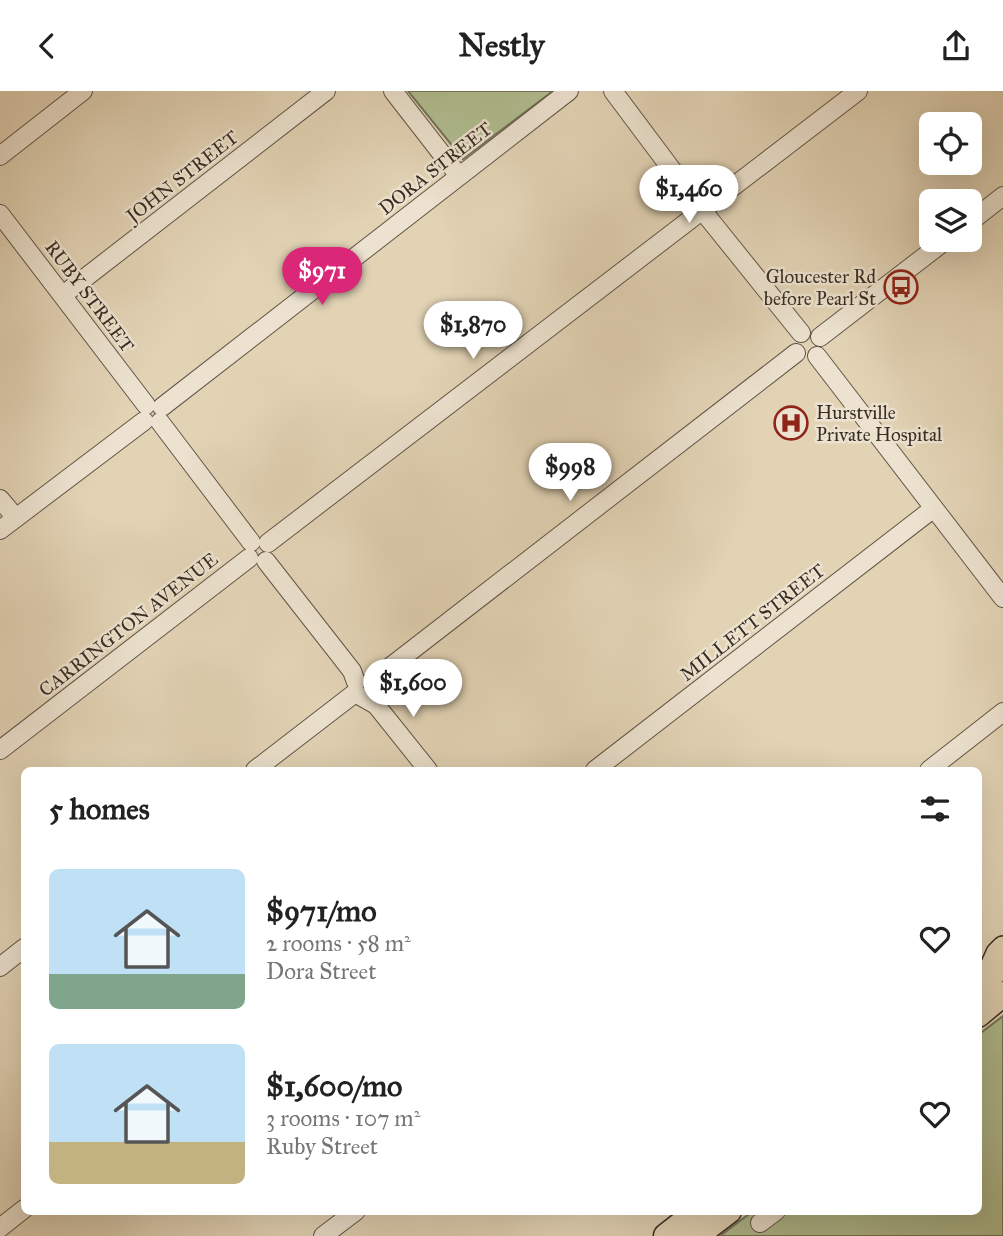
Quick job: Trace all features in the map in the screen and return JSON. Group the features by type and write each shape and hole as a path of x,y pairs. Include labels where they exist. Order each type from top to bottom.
{"highway":[{"path":"666,1236 693,1215"},
{"path":"696,1236 724,1215"}],"main road":[{"path":"992,991 997,953 1003,947"}],"street":[{"path":"0,156 83,91"},
{"name":"JOHN STREET","path":"63,295 326,91"},
{"path":"393,91 459,176"},
{"name":"DORA STREET","path":"0,530 569,91"},
{"path":"613,91 702,210 801,333"},
{"name":"CARRINGTON AVENUE","path":"0,750 858,91"},
{"path":"982,213 1003,196"},
{"name":"RUBY STREET","path":"0,214 426,767"},
{"path":"820,337 930,252"},
{"path":"813,332 820,337 822,349 817,356 808,359 796,353 795,340 801,333 813,332"},
{"path":"259,767 796,353"},
{"path":"817,356 1003,598"},
{"path":"0,499 16,518"},
{"name":"MILLETT STREET","path":"599,767 934,508"},
{"path":"933,767 1003,712"},
{"path":"0,967 21,950"},
{"path":"0,1228 21,1211"},
{"path":"323,1236 351,1215"},
{"path":"760,1223 771,1215"}],"green space":[{"path":"408,91 553,91 463,159"},
{"path":"1003,1016 1003,1236 720,1236 748,1215 982,1215 982,1032"}],"place":[{"name":"Gloucester Rd before Pearl St","path":"901,287"},
{"name":"Hurstville Private Hospital","path":"791,423"}]}
